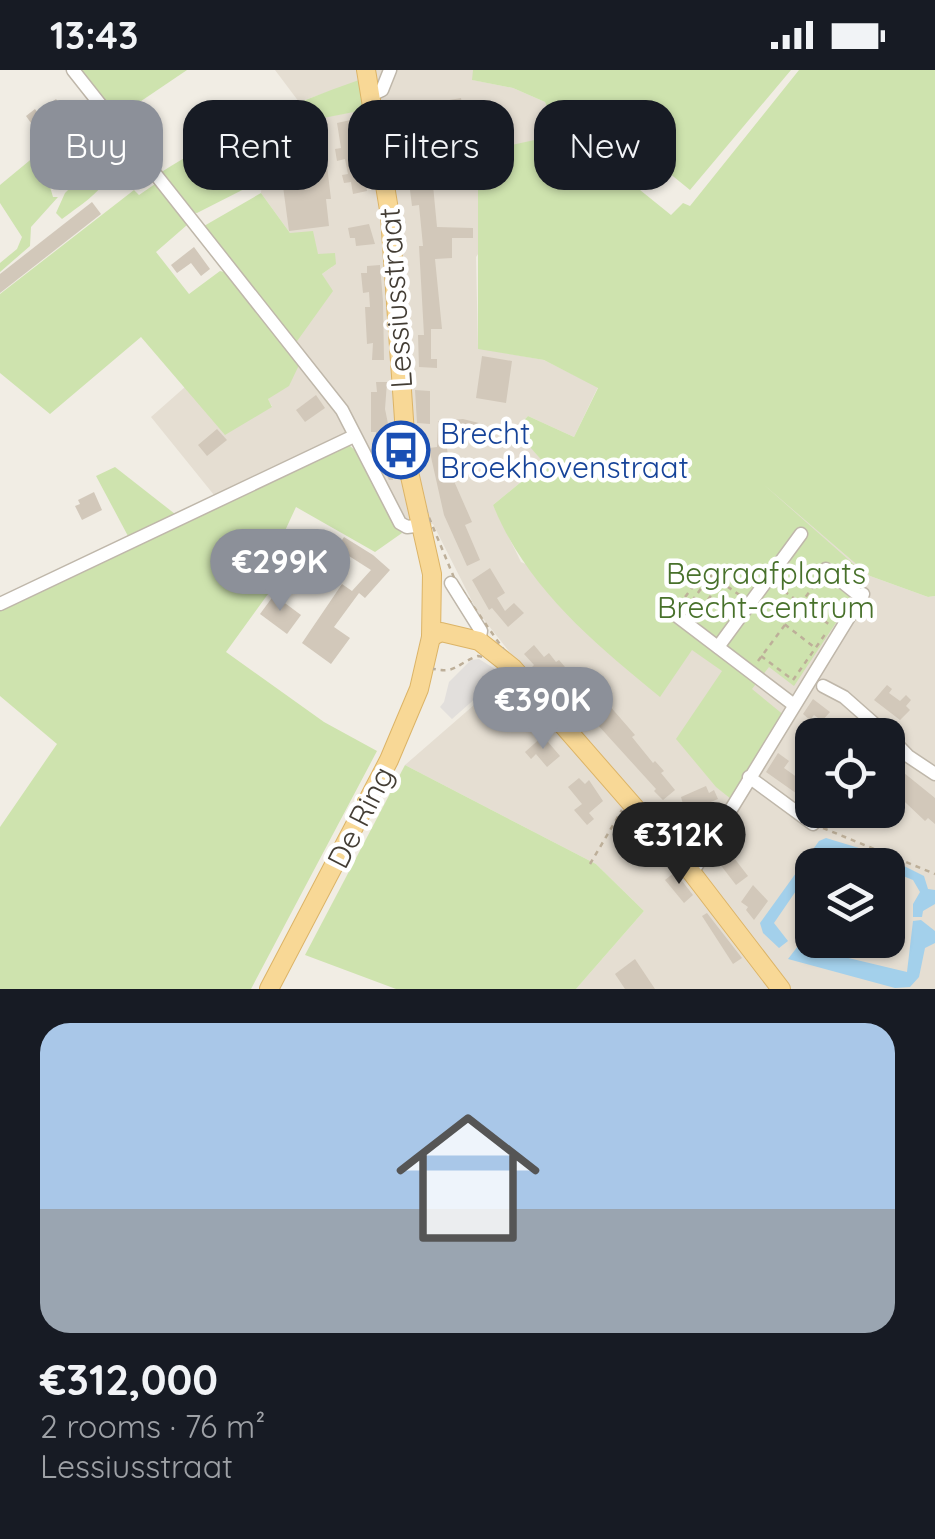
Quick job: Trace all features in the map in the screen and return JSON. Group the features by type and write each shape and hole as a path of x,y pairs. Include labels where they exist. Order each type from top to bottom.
{"main road":[{"name":"Lessiusstraat","path":"366,70 390,216 407,463 423,524 440,567 434,643"},
{"path":"434,643 479,641 506,662 692,872 782,989"},
{"path":"434,643 479,651 506,662"},
{"path":"388,760 410,730 432,686 434,643"},
{"name":"De Ring","path":"269,989 388,760 434,643"}],"street":[{"path":"73,70 328,392 400,523 407,528 423,524"},
{"path":"371,95 382,90 390,70"},
{"path":"0,604 354,436"},
{"path":"718,646 801,534"},
{"path":"692,872 860,594 826,569"},
{"path":"451,582 481,631 479,641"},
{"path":"681,619 794,705"},
{"path":"823,686 844,697 868,718"},
{"path":"905,753 935,774"},
{"path":"748,777 795,812"}],"path":[{"path":"751,670 826,569"},
{"path":"681,619 705,570 815,648"},
{"path":"681,619 711,575"},
{"path":"762,656 793,680 831,626 768,579"},
{"path":"681,619 721,582"},
{"path":"791,629 822,598 840,612 860,594"},
{"path":"803,605 803,621"},
{"path":"442,672 452,671 478,656 506,662"},
{"path":"590,864 628,800"},
{"path":"822,828 935,874"}],"shaded area":[{"path":"275,70 473,70 473,80 513,88 540,100 534,100 534,171 476,257 478,348 544,360 598,387 574,437 528,416 516,430 544,463 493,505 521,562 649,617 754,476 870,576 928,597 935,596 935,989 576,989 644,911 596,864 405,765 520,665 477,611 433,524 402,533 346,432 214,495 151,417 185,387 225,434 272,406 268,400 288,349 332,291 322,274 332,267 290,233 261,190 328,190 328,116 348,113 348,190 514,190 514,100 362,100 359,81 298,100"},
{"path":"479,659 503,674 452,719 440,707 449,682 471,660"}],"green space":[{"path":"81,70 187,70 143,100 106,100"},
{"path":"473,70 791,70 690,190 676,179 676,100 540,100 513,88 472,80"},
{"name":"Begraafplaats Brecht-centrum","path":"799,70 935,70 935,596 928,597 870,576 763,484 867,576 794,686 769,667 752,689 785,716 731,799 676,739 722,671 692,650 660,697 587,634 543,588 507,535 493,505 544,463 515,430 528,416 574,437 598,388 544,360 478,349 478,190 514,190 514,144 534,140 534,190 640,190 671,215 683,203 690,206"},
{"path":"359,80 362,100 348,100 348,113 328,117 328,100 307,99"},
{"path":"183,159 183,190 242,190 197,213 190,212 163,177 163,171"},
{"path":"30,160 30,190 51,190 53,197 58,197 31,227 30,246 0,272 0,263 17,249 22,237 0,203 0,185"},
{"path":"98,190 62,219 56,213 65,193"},
{"path":"134,190 139,195 146,190 160,190 187,225 156,252 189,294 224,272 300,363 289,386 268,399 272,407 225,435 141,337 50,414 0,373 0,294"},
{"path":"261,193 290,233 313,231 318,254 335,253 336,264 322,274 333,291 295,344 204,226"},
{"path":"341,446 356,451 402,533 375,552 296,507 259,587 268,594 226,652 324,722 377,751 251,989 0,989 0,827 57,744 0,696 0,608"},
{"path":"115,467 175,514 128,536 96,476"},
{"path":"405,765 596,864 644,911 576,989 396,989 305,955"}],"water":[{"path":"826,838 859,848 814,848"},
{"path":"905,866 924,876 928,889 935,890 935,904 923,911 922,917 913,917 913,904 920,892 913,880 905,877"},
{"path":"795,874 795,892 774,923 788,941 779,948 763,933 760,923"},
{"path":"921,920 935,931 935,943 925,948 919,977 910,987 895,988 788,959 795,950 795,958 848,958 907,972 913,921"}],"building":[{"path":"348,121 348,174 345,159 337,161 335,149 341,148 337,123"},
{"path":"328,174 329,226 289,231 283,190 328,190"},
{"path":"410,190 433,190 437,227 473,228 473,238 452,238 452,258 435,259 442,329 431,329 431,359 437,359 437,368 419,367 418,335 424,335 419,246 423,246 419,205 412,206"},
{"path":"92,202 101,214 0,293 0,274"},
{"path":"369,224 375,244 356,246 348,228"},
{"path":"194,247 210,269 201,276 191,263 177,273 171,265"},
{"path":"380,265 384,360 372,360 373,343 367,344 365,307 370,307 369,292 363,293 361,273 367,273 367,266"},
{"path":"482,356 512,361 506,403 476,398"},
{"path":"376,382 387,382 385,409 393,448 393,480 389,480 376,454 376,432 371,432 371,392 377,392"},
{"path":"415,390 430,391 430,424 417,423"},
{"path":"316,395 325,408 305,422 296,410"},
{"path":"463,419 483,424 483,440 446,440 450,472 472,522 465,525 480,560 467,566 444,515 429,448 437,447 438,421"},
{"path":"217,429 227,440 207,456 198,445"},
{"path":"94,492 102,510 82,520 75,506 80,504 78,500"},
{"path":"344,537 390,570 365,598 359,593 334,627 350,638 331,664 302,643 342,584 352,591 371,570 349,556 339,580 316,570 330,539 340,543"},
{"path":"490,568 505,593 497,598 505,611 514,603 524,613 508,627 492,608 489,610 472,580"},
{"path":"274,595 301,615 287,634 260,614"},
{"path":"534,645 544,657 549,653 556,662 559,660 565,667 560,672 577,691 588,681 635,735 632,737 653,763 664,771 661,773 675,790 663,800 567,691 562,696 540,671 537,674 531,668 534,665 524,654"},
{"path":"887,685 892,689 889,693 900,701 906,695 911,700 906,706 910,710 897,718 874,700"},
{"path":"501,688 517,708 502,720 482,704"},
{"path":"813,699 830,712 825,718 808,718 803,714"},
{"path":"543,736 560,756 547,767 536,754 531,759 525,752"},
{"path":"778,753 789,761 784,768 795,776 795,792 766,772"},
{"path":"905,774 935,798 935,824 928,818 925,821 905,802"},
{"path":"579,778 585,784 589,780 603,801 589,813 594,819 587,825 574,810 582,804 568,787"},
{"path":"706,786 709,793 714,790 718,799 706,804 711,822 708,827 691,832 681,797"},
{"path":"626,816 668,865 644,864 616,833"},
{"path":"731,854 748,876 736,885 719,863"},
{"path":"675,872 693,895 684,903 665,880"},
{"path":"753,885 768,901 754,920 741,902"},
{"path":"707,913 742,958 733,964 702,916"},
{"path":"635,959 655,989 625,989 615,974"}],"place":[{"name":"Brecht Broekhovenstraat","path":"401,450"}]}
